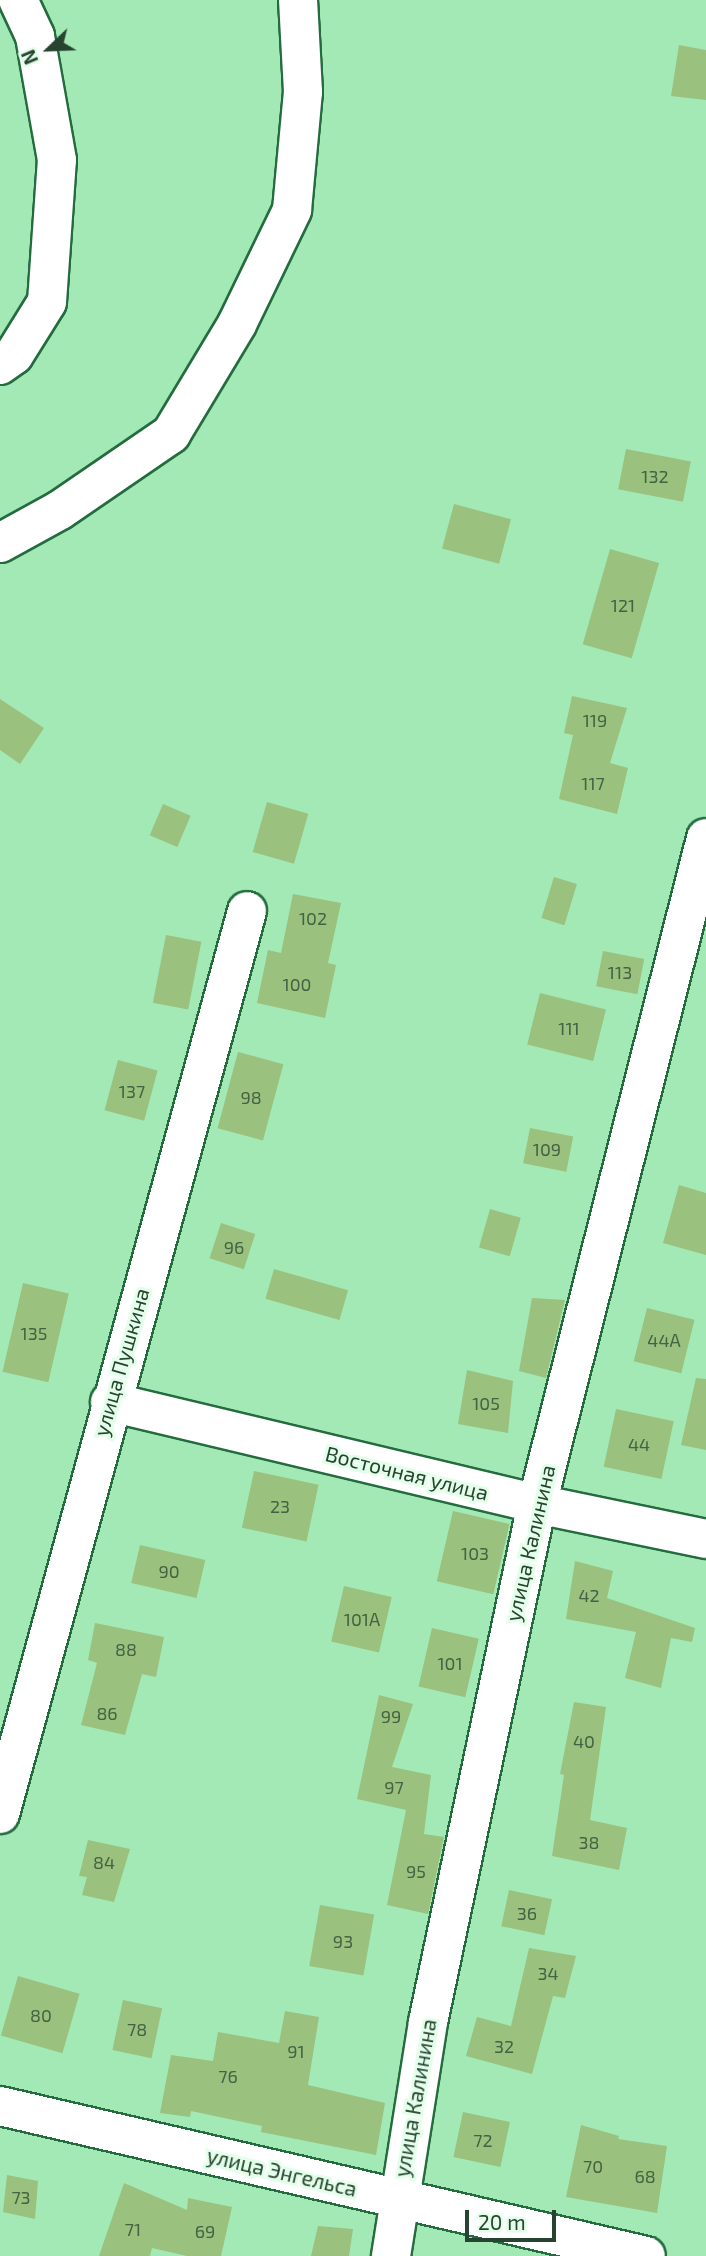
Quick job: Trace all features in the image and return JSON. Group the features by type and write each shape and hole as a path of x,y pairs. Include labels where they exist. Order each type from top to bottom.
{"street":[{"path":"0,365 14,355 47,302 57,160 35,36 18,0"},
{"path":"0,543 60,510 171,434 237,324 292,210 303,92 298,0"},
{"name":"улица Калинина","path":"391,2256 397,2199 429,2022 537,1504 706,838"},
{"name":"улица Пушкина","path":"0,1814 110,1402 247,911"},
{"name":"Восточная улица","path":"110,1402 537,1504 706,1539"},
{"name":"улица Энгельса","path":"0,2106 646,2256"}],"building":[{"path":"679,45 706,50 706,100 671,96"},
{"path":"626,449 691,462 683,502 618,489"},
{"path":"454,504 511,519 499,564 442,548"},
{"path":"610,549 659,563 632,658 583,644"},
{"path":"572,696 627,708 610,763 628,768 617,814 559,799 573,735 564,733"},
{"path":"0,699 44,728 20,764 0,750"},
{"path":"267,802 308,814 294,864 253,852"},
{"path":"163,804 191,816 177,847 150,835"},
{"path":"554,877 577,884 564,925 541,918"},
{"path":"293,894 341,903 328,963 336,965 325,1018 257,1003 268,950 281,953"},
{"path":"166,935 201,942 188,1010 153,1003"},
{"path":"603,951 644,959 637,994 596,986"},
{"path":"540,993 606,1009 593,1061 527,1044"},
{"path":"238,1052 283,1064 263,1140 218,1128"},
{"path":"118,1060 158,1071 144,1121 105,1110"},
{"path":"530,1128 573,1136 566,1172 523,1163"},
{"path":"679,1185 706,1193 706,1255 663,1243"},
{"path":"490,1209 521,1218 510,1256 479,1247"},
{"path":"221,1223 255,1234 244,1269 210,1258"},
{"path":"274,1269 348,1290 339,1320 265,1299"},
{"path":"23,1283 69,1294 48,1382 3,1372"},
{"path":"532,1298 565,1300 546,1378 519,1371"},
{"path":"647,1308 695,1320 681,1373 634,1361"},
{"path":"467,1370 513,1381 508,1433 458,1424"},
{"path":"696,1378 706,1379 706,1450 681,1445"},
{"path":"616,1409 674,1421 661,1479 604,1467"},
{"path":"254,1471 319,1485 306,1541 242,1528"},
{"path":"453,1511 510,1524 493,1594 437,1581"},
{"path":"140,1545 205,1560 197,1598 131,1583"},
{"path":"575,1561 613,1571 607,1598 695,1628 692,1642 671,1638 661,1688 625,1678 636,1632 566,1619"},
{"path":"344,1586 392,1597 379,1653 331,1642"},
{"path":"95,1623 164,1637 156,1677 142,1674 125,1735 81,1725 97,1663 88,1660"},
{"path":"432,1628 479,1639 465,1697 419,1686"},
{"path":"379,1695 413,1704 392,1767 431,1775 424,1834 444,1837 428,1914 387,1905 406,1810 357,1799"},
{"path":"574,1702 606,1707 590,1820 627,1828 619,1870 552,1856 564,1775 560,1774"},
{"path":"88,1840 130,1849 114,1902 82,1895 87,1877 79,1876"},
{"path":"509,1890 552,1899 544,1935 501,1926"},
{"path":"320,1905 374,1915 363,1976 309,1966"},
{"path":"529,1948 576,1956 565,1998 553,1996 532,2074 466,2056 477,2017 511,2026"},
{"path":"18,1976 80,1994 62,2053 1,2036"},
{"path":"123,2000 162,2008 152,2058 112,2050"},
{"path":"285,2011 319,2017 308,2085 385,2103 376,2155 261,2132 262,2126 191,2111 190,2117 160,2113 171,2055 213,2061 218,2032 279,2043"},
{"path":"463,2112 510,2122 500,2167 453,2157"},
{"path":"581,2125 619,2136 618,2139 667,2146 657,2213 566,2197"},
{"path":"7,2175 38,2181 35,2219 3,2212"},
{"path":"124,2183 187,2210 188,2198 232,2207 221,2256 187,2256 152,2248 150,2256 99,2256"},
{"path":"318,2226 353,2229 349,2256 311,2256"}]}
